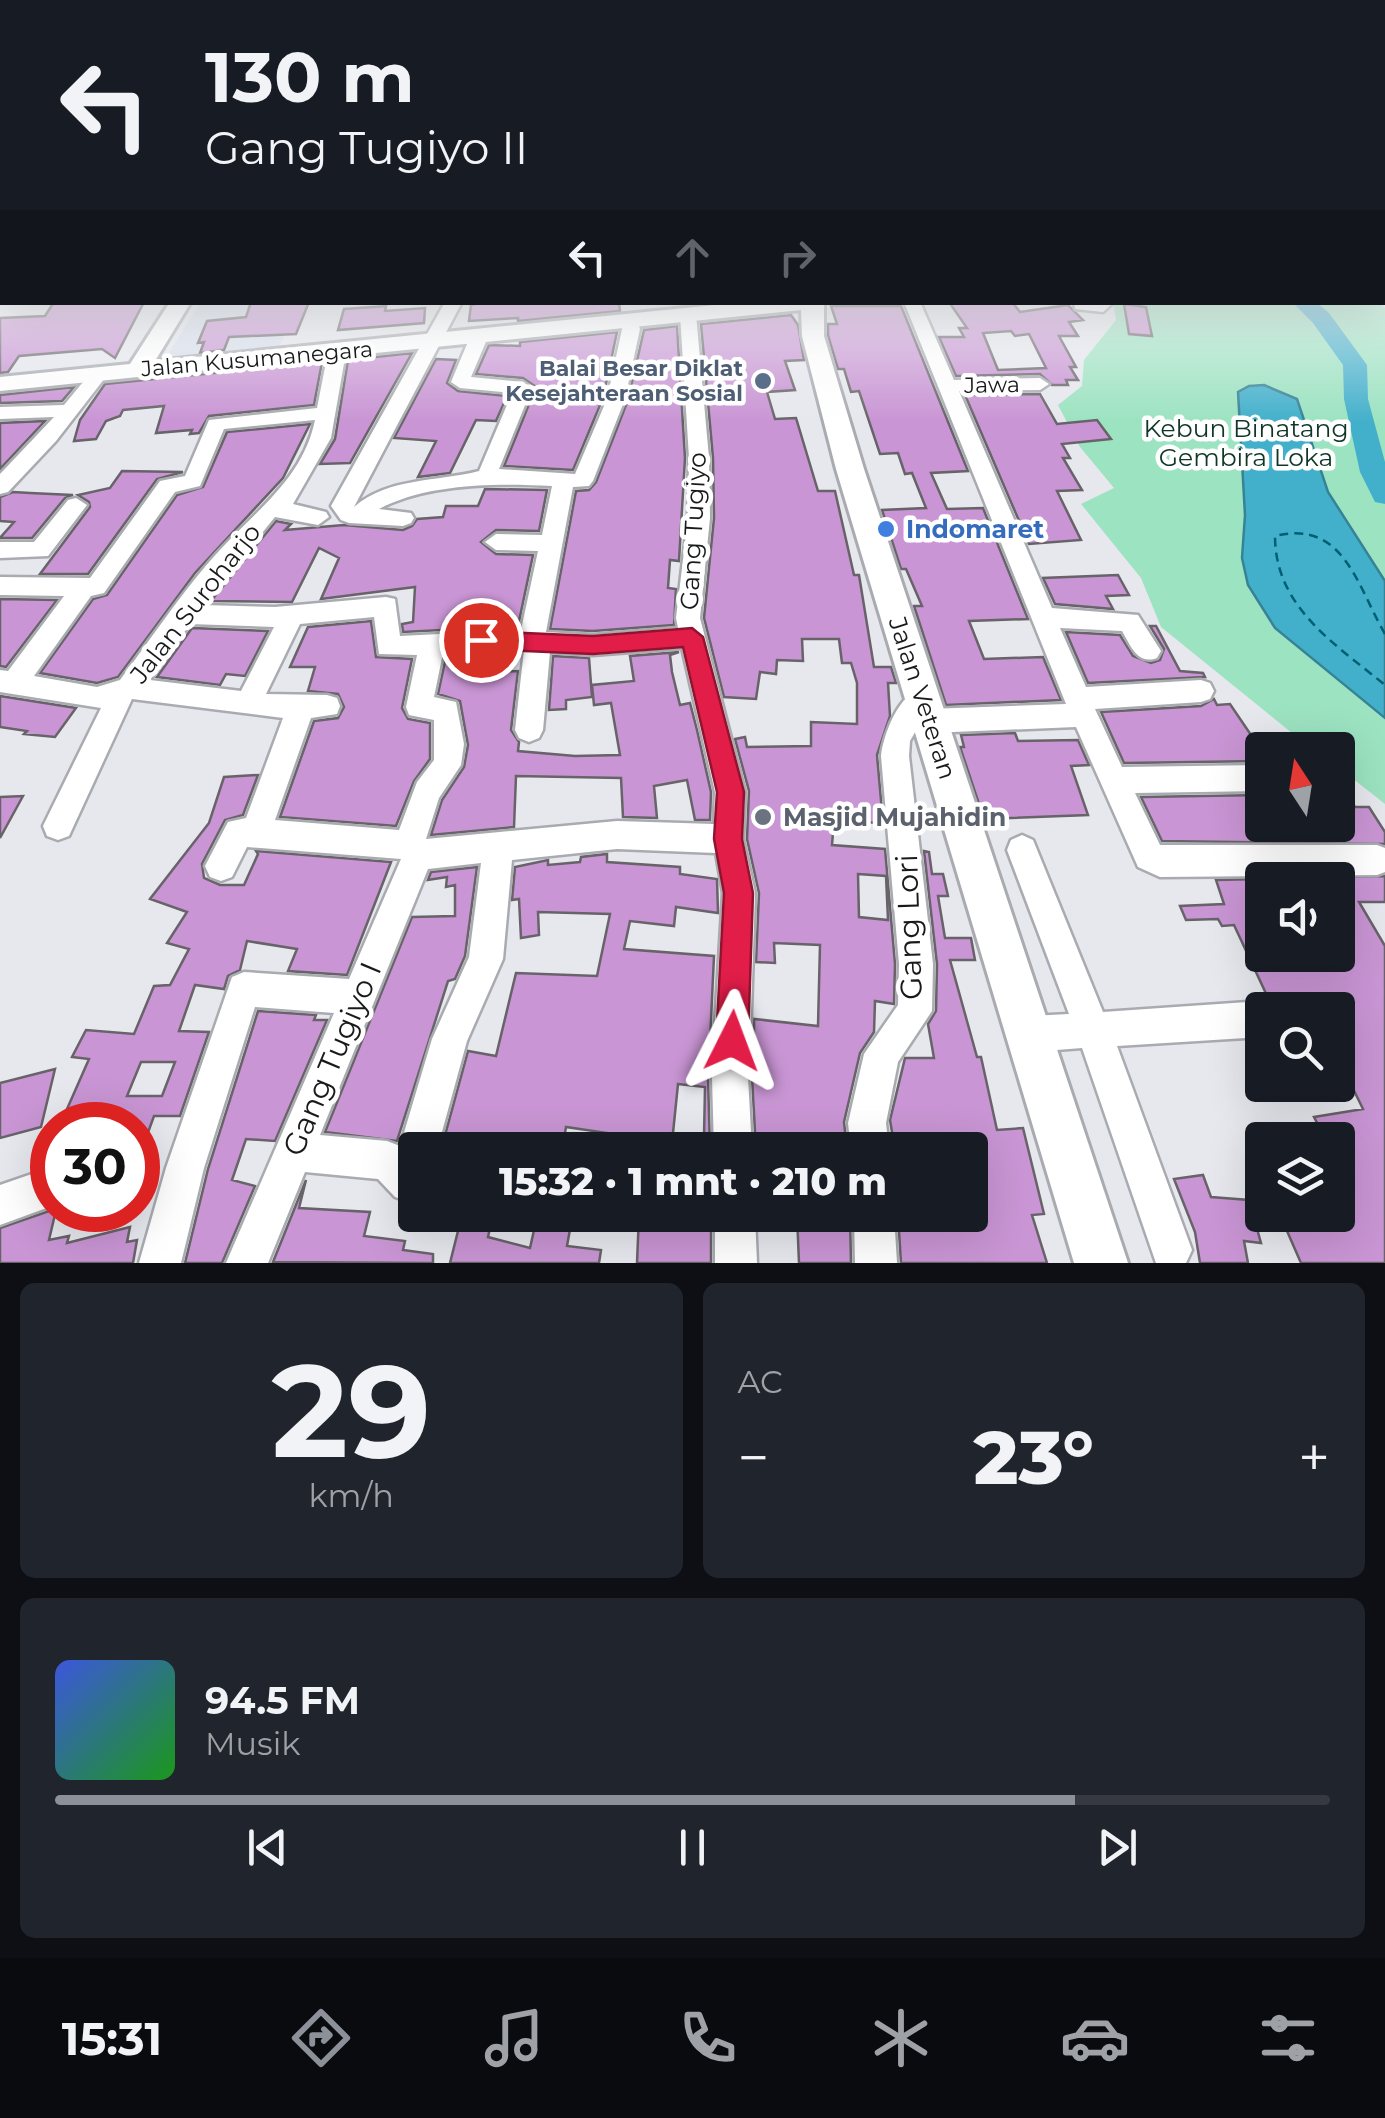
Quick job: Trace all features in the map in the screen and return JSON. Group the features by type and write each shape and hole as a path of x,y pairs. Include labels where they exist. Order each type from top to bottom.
{"main road":[{"path":"137,371 179,305"},
{"name":"Jalan Kusumanegara","path":"0,384 479,338 629,320 653,310 688,314 790,305"},
{"name":"Jalan Veteran","path":"813,305 813,336 925,710 1102,1263"}],"street":[{"path":"442,341 453,305"},
{"path":"402,518 349,515 342,506 468,305"},
{"path":"913,305 1080,707 1155,861 1377,860"},
{"name":"Gang Tugiyo","path":"688,314 699,458 699,518 688,601 692,637 728,770 728,839 738,893 731,1059 733,1132"},
{"path":"528,730 535,641 549,544 574,480 616,399 631,328 629,320"},
{"path":"479,338 460,382 523,388 488,468 490,475"},
{"name":"Jalan Suroharjo","path":"7,682 97,698 126,690 252,526 277,509 294,488 322,438 337,352"},
{"path":"0,487 100,374"},
{"name":"Jawa","path":"945,386 1040,384"},
{"path":"0,413 71,410"},
{"path":"7,682 90,587 168,486 193,481 216,424 328,413"},
{"path":"359,515 380,496 461,484 490,475 574,480"},
{"path":"0,550 40,550 76,505"},
{"path":"277,509 318,517"},
{"path":"496,542 549,544"},
{"path":"0,586 90,587"},
{"path":"184,614 292,616 386,606 386,646 394,647 535,641 593,645 692,637"},
{"path":"248,704 292,616"},
{"path":"1043,617 1129,622 1148,650"},
{"name":"Gang Tugiyo I","path":"247,1263 358,997 413,850 427,791 448,765 446,710 419,707 432,645"},
{"path":"58,826 126,690 314,707 255,833"},
{"path":"925,710 1080,707 1201,691"},
{"name":"Gang Lori","path":"868,1132 882,1054 914,1011 915,946 895,756 896,739 925,710"},
{"path":"1113,780 1245,778"},
{"path":"221,866 239,832 413,850 498,847 616,835 728,839"},
{"path":"424,1132 450,1039 486,959 498,847"},
{"path":"1022,850 1171,1250"},
{"path":"160,1263 185,1168 244,989 358,997"},
{"path":"1031,1034 1245,1019"},
{"path":"293,1152 398,1164"},
{"path":"0,1205 30,1195"},
{"path":"735,1232 736,1263"},
{"path":"875,1232 876,1263"}],"shaded area":[{"path":"199,305 296,305 278,350 167,356"}],"green space":[{"name":"Kebun Binatang Gembira Loka","path":"1113,305 1385,308 1385,804 1355,780 1355,732 1291,732 1161,627 1141,578 1081,504 1114,488 1080,447 1058,405 1082,386 1084,360 1116,320"}],"water":[{"path":"1264,385 1297,399 1328,492 1385,581 1385,718 1275,628 1248,585 1242,558 1245,515 1238,392"}],"building":[{"path":"52,305 142,305 115,358 102,349 19,356 8,372 0,373 0,318 45,316"},
{"path":"250,305 308,305 296,334 229,337 224,350 200,353 204,342 198,343 207,321 246,317"},
{"path":"471,305 619,305 620,311 518,321 469,321"},
{"path":"951,305 1014,305 1020,312 1068,305 1083,320 1069,322 1078,336 1059,336 1076,367 1070,367 1078,380 1066,380 1068,385 1052,385 1040,374 956,376 939,337 964,337 959,328 967,328","holes":["983,333 1029,334 1046,368 998,370"]},
{"path":"1124,305 1146,307 1152,336 1129,334"},
{"path":"386,306 385,311 425,308 424,323 338,330 344,309"},
{"path":"831,306 901,306 968,471 931,473 947,509 983,508 1028,619 969,621 984,659 1043,657 1061,700 946,705 914,606 922,606 906,569 901,569 882,510 926,508 912,473 905,474 898,453 880,454 859,391 851,392 844,369 838,369 828,335 828,324 837,324"},
{"path":"791,315 798,325 804,360 785,361 795,390 767,392 775,419 796,418 818,491 835,491 854,575 859,575 874,667 891,667 896,683 888,683 890,716 877,755 883,823 834,821 832,845 885,849 895,964 894,1004 875,1001 874,1032 860,1053 845,1132 755,1132 752,1077 741,1059 748,1055 754,1042 754,1019 818,1026 820,945 774,943 775,963 756,962 759,893 747,839 749,791 735,739 745,737 747,747 811,746 811,722 857,724 857,683 851,663 842,663 839,639 802,639 803,661 777,660 776,674 760,672 756,699 724,697 704,618 714,518 713,458 701,324","holes":["858,874 886,876 888,920 859,917"]},
{"path":"677,326 685,458 679,561 670,560 668,588 676,589 674,625 593,631 550,629 576,491 589,490 596,482 628,400 644,330"},
{"path":"617,332 603,398 573,470 504,466 536,387 523,378 476,374 489,345 520,346 520,342"},
{"path":"412,353 350,463 320,464 335,439 348,360"},
{"path":"436,359 456,360 447,383 458,391 507,396 496,421 476,420 450,473 418,477 436,441 394,438"},
{"path":"322,362 314,405 209,416 199,433 190,434 192,430 156,433 164,406 123,410 120,416 106,421 96,439 74,441 80,420 105,384"},
{"path":"74,387 62,401 0,403 0,395"},
{"path":"1040,394 1057,424 1097,420 1111,439 1062,444 1070,458 1063,458 1082,490 1057,491 1081,540 1029,544 965,395"},
{"path":"45,421 0,469 0,423"},
{"path":"310,424 283,478 195,573 118,677 97,683 40,673 93,599 107,595 177,495 203,487 227,432"},
{"path":"122,471 183,472 157,479 88,574 40,574 90,507 78,495 110,488"},
{"path":"485,489 547,490 539,531 496,530 481,542 496,554 533,555 518,626 403,632 402,624 413,622 415,587 321,599 339,558 319,548 292,602 211,601 276,521 291,524 285,530 344,525 403,530 417,519 443,517 446,506 478,506"},
{"path":"13,492 73,495 65,498 32,538 0,538 14,522 0,521 0,497"},
{"path":"1118,575 1129,595 1106,596 1113,609 1055,604 1043,578"},
{"path":"0,599 57,600 6,667 0,666"},
{"path":"371,621 376,657 412,659 402,708 408,719 430,723 430,759 414,781 396,826 280,817 314,721 338,718 344,707 338,694 308,691 315,667 290,667 308,627"},
{"path":"1150,626 1156,626 1180,671 1203,673 1205,677 1088,683 1066,632 1120,635 1133,656 1151,663 1160,660 1164,649"},
{"path":"192,628 268,631 245,676 226,674 220,685 157,677"},
{"path":"679,652 670,655 672,672 680,705 690,703 697,730 711,792 710,820 695,820 687,780 654,786 657,818 623,817 621,778 516,776 514,827 431,835 442,800 464,767 468,745 460,701 438,694 446,657 482,655 482,673 518,671 511,730 519,742 518,751 575,756 620,755 611,703 594,705 592,685 634,681 630,656"},
{"path":"553,656 589,658 592,697 566,700 566,709 549,710"},
{"path":"0,696 76,708 55,737 24,734 27,731 0,727"},
{"path":"1214,699 1217,705 1230,704 1249,732 1245,732 1245,761 1124,763 1101,712 1201,706"},
{"path":"1015,733 1018,741 1078,740 1089,765 1071,766 1088,815 984,819 960,747 964,747 961,735"},
{"path":"258,775 243,815 225,820 202,864 204,878 220,885 244,885 256,851 391,862 347,975 288,971 297,949 247,941 240,970 228,976 224,989 195,985 179,1031 209,1032 180,1116 160,1116 160,1102 70,1102 89,1059 72,1057 86,1030 134,1034 154,986 170,985 189,949 167,943 187,912 150,899 209,823 224,777","holes":["141,1062 175,1062 162,1096 127,1096"]},
{"path":"1245,795 1245,842 1355,842 1355,807 1369,807 1385,832 1385,844 1162,841 1141,797"},
{"path":"23,796 0,838 0,797"},
{"path":"924,851 929,852 932,874 943,874 948,896 938,896 945,938 971,938 975,960 950,960 977,1057 981,1057 997,1130 1023,1128 1044,1214 1032,1215 1047,1263 901,1263 899,1232 988,1232 988,1132 892,1132 890,1120 905,1058 934,1058 928,1024 936,1011 937,964"},
{"path":"607,854 607,862 680,867 680,874 717,879 718,913 676,907 674,926 630,921 624,949 714,956 710,1041 721,1059 714,1063 708,1077 710,1132 704,1132 705,1087 678,1084 673,1132 600,1132 566,1127 565,1132 446,1132 468,1051 496,1056 516,973 597,976 610,914 538,912 539,935 521,938 519,899 512,900 515,867 548,860 548,865 580,862 581,857"},
{"path":"477,867 465,956 455,979 448,981 397,1141 325,1132 412,917 455,916 455,885 446,887 447,877 428,880 431,872"},
{"path":"1385,876 1385,902 1359,902 1385,946 1385,1263 1301,1263 1287,1232 1355,1232 1355,1122 1317,1122 1314,1117 1363,1109 1355,1093 1355,992 1265,992 1256,972 1355,972 1355,877"},
{"path":"1245,879 1245,949 1234,925 1222,926 1218,919 1186,920 1180,906 1224,904 1216,880"},
{"path":"258,1011 316,1015 314,1020 327,1020 275,1141 246,1139 232,1180 255,1186 222,1263 185,1263 208,1169"},
{"path":"55,1069 47,1102 30,1102 30,1130 0,1138 0,1083"},
{"path":"1203,1175 1211,1197 1245,1200 1245,1232 1258,1232 1261,1243 1244,1241 1248,1263 1200,1263 1195,1232 1174,1179"},
{"path":"306,1180 299,1208 370,1212 364,1236 405,1241 403,1250 433,1254 433,1263 273,1262"},
{"path":"30,1218 30,1232 51,1232 49,1240 69,1236 67,1243 110,1232 129,1232 127,1242 137,1240 133,1263 0,1263 0,1228"},
{"path":"458,1232 489,1232 488,1237 530,1248 534,1232 570,1232 567,1246 601,1250 599,1263 450,1263"},
{"path":"638,1232 711,1232 711,1263 637,1263"},
{"path":"798,1232 850,1232 851,1263 799,1263"}],"waterway":[{"path":"1306,305 1321,318 1355,365 1356,399 1374,472 1385,495"}],"ferry route":[{"path":"1385,634 1356,577 1333,547 1317,537 1298,533 1275,536 1285,583 1297,604 1328,639 1385,685"}],"place":[{"name":"Balai Besar Diklat Kesejahteraan Sosial","path":"763,381"},
{"name":"Indomaret","path":"886,529"},
{"name":"Masjid Mujahidin","path":"763,817"}],"route":[{"path":"481,640 593,645 692,637 728,770 728,839 738,893 732,1041"}]}
